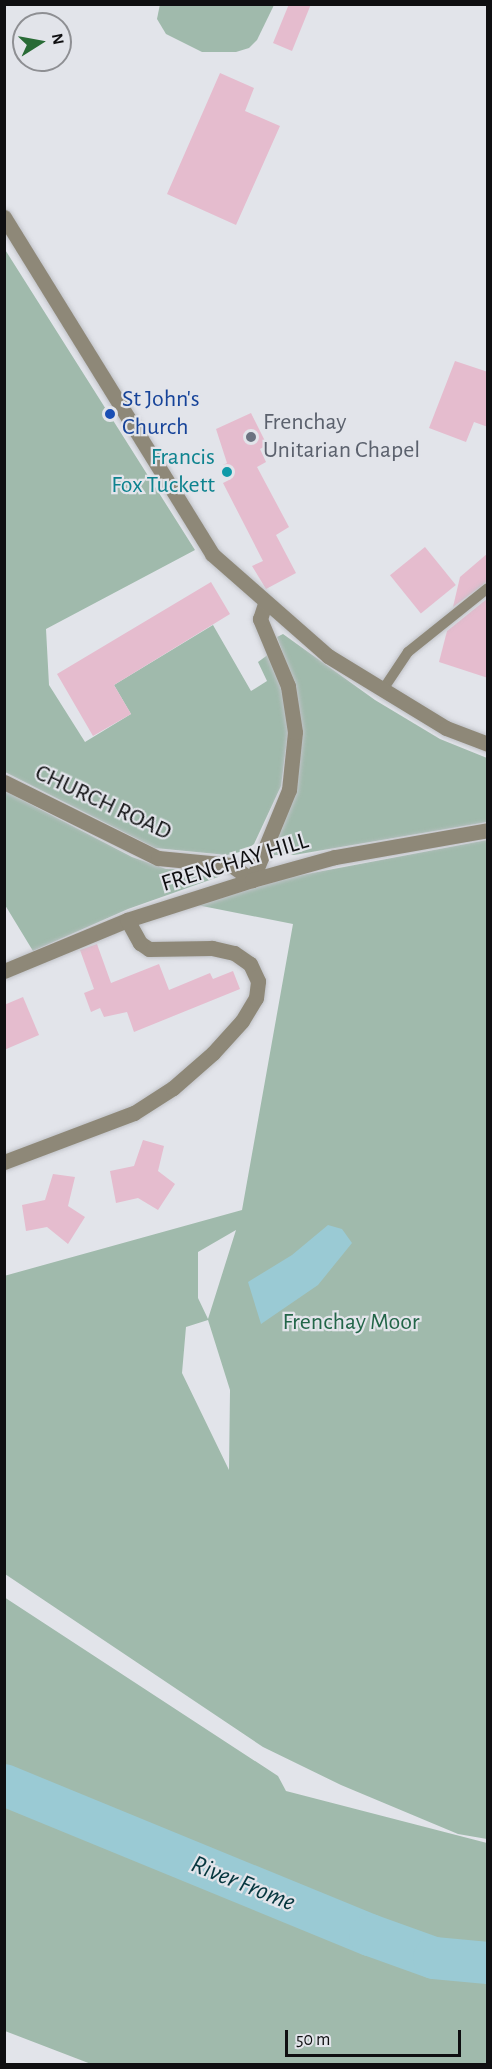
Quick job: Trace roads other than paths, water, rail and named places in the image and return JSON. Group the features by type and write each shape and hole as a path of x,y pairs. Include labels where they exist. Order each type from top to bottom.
{"street":[{"path":"4,217 212,554 265,604 328,656 381,691 446,728 488,744"},
{"path":"252,880 289,790 295,732 288,686 260,619 265,604"},
{"name":"CHURCH ROAD","path":"4,782 158,858 231,864 252,880"},
{"name":"FRENCHAY HILL","path":"4,971 127,920 252,880 334,857 488,830"},
{"path":"4,1162 134,1113 173,1088 213,1053 242,1021 256,998 258,981 250,964 234,954 212,948 149,949 140,943 127,920"}],"lane":[{"path":"381,691 408,652 488,588"}],"water":[{"path":"328,1225 342,1229 352,1243 318,1285 261,1324 248,1282 292,1255"}],"waterway":[{"name":"River Frome","path":"4,1785 370,1935 434,1958 488,1963"}],"place":[{"name":"St John's Church","path":"110,414"},
{"name":"Frenchay Unitarian Chapel","path":"251,437"},
{"name":"Francis Fox Tuckett","path":"227,472"}],"park label":[{"name":"Frenchay Moor","path":"351,1323"}]}
